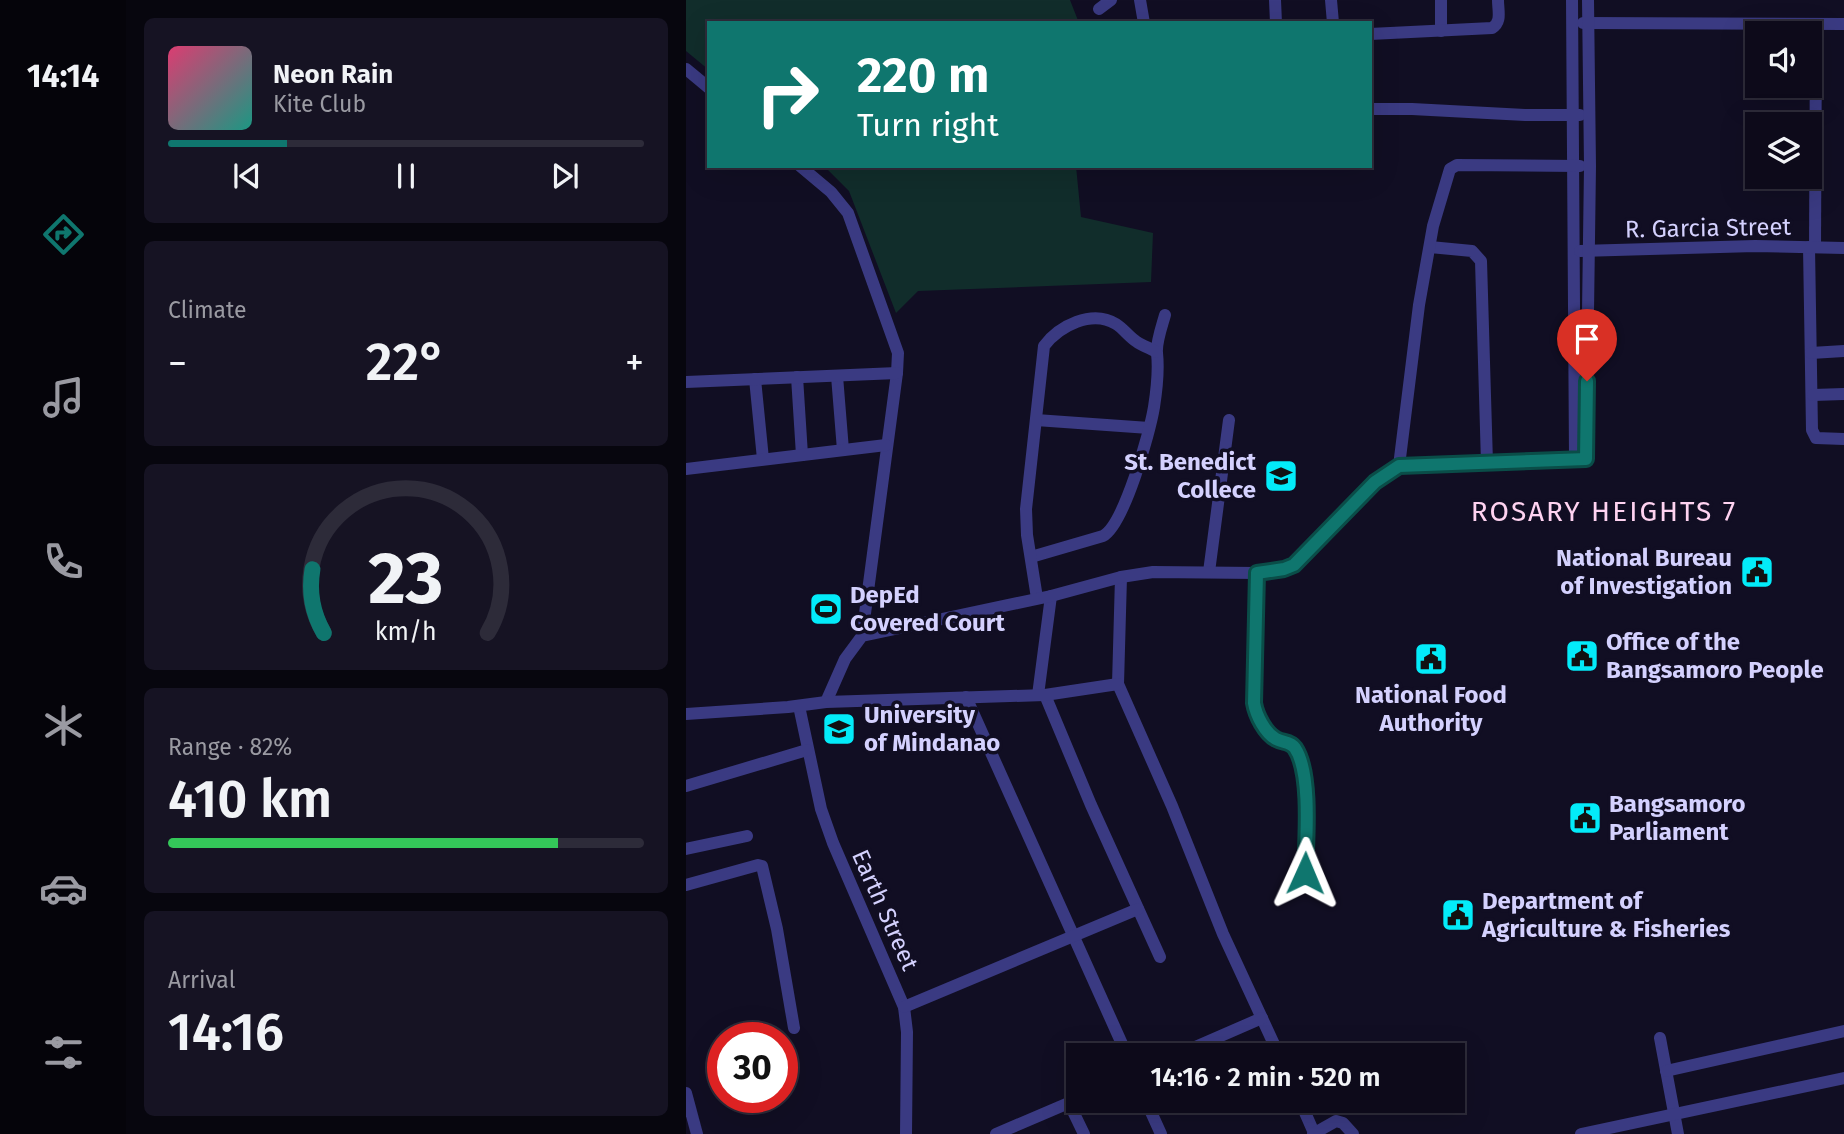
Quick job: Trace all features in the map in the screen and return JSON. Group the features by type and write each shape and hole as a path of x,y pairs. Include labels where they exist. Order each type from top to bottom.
{"street":[{"path":"1098,9 1111,0"},
{"path":"1140,0 1144,21"},
{"path":"1275,0 1276,21"},
{"path":"1331,0 1332,21"},
{"path":"1441,0 1441,31"},
{"path":"1372,34 1492,28 1499,20 1498,0"},
{"path":"1572,0 1573,252 1581,459"},
{"path":"1581,459 1590,166 1588,0"},
{"path":"1572,23 1745,24"},
{"path":"1822,25 1844,24"},
{"path":"686,69 707,86"},
{"path":"1815,98 1811,419 1814,434 1822,439 1844,439"},
{"path":"1372,109 1588,115"},
{"path":"1399,466 1410,366 1433,226 1448,174 1453,166 1590,166"},
{"path":"802,168 831,192 848,213 898,353 862,636 845,659 826,702"},
{"name":"R. Garcia Street","path":"1573,252 1755,246 1844,248"},
{"path":"1430,247 1472,251 1481,261 1487,463"},
{"path":"1031,557 1102,536 1110,531 1123,509 1154,410 1159,368 1157,352 1165,315"},
{"path":"1037,598 1027,535 1026,509 1042,351 1051,338 1074,323 1090,318 1105,319 1115,324 1135,341 1157,352"},
{"path":"1811,353 1844,351"},
{"path":"686,382 897,373"},
{"path":"837,376 843,450"},
{"path":"797,377 802,455"},
{"path":"755,379 763,459"},
{"path":"1813,395 1844,394"},
{"path":"1036,420 1149,428"},
{"path":"1209,572 1229,420"},
{"path":"686,469 886,445"},
{"path":"862,636 1051,596 1121,577 1153,572 1257,573 1284,569 1294,565 1375,482 1399,466 1581,459"},
{"path":"1257,573 1255,710 1269,734 1294,746 1302,764 1306,817 1305,873"},
{"path":"1121,577 1118,684 1172,806 1223,934 1274,1043"},
{"path":"1051,596 1042,695 1160,957"},
{"path":"686,713 826,702 1042,695 1118,684"},
{"path":"967,697 1122,1043"},
{"name":"Earth Street","path":"799,706 821,809 833,844 904,1007 906,1134"},
{"path":"686,786 807,750"},
{"path":"686,849 747,836"},
{"path":"686,885 758,864 762,866 793,1022"},
{"path":"904,1007 1138,909"},
{"path":"1204,1043 1262,1017"},
{"path":"1666,1072 1844,1031"},
{"path":"1660,1038 1678,1134"},
{"path":"1581,1134 1844,1078"},
{"path":"686,1093 692,1127"},
{"path":"1003,1133 1066,1104"},
{"path":"1077,1113 1084,1134"},
{"path":"1151,1113 1161,1134"},
{"path":"1305,1113 1314,1134 1336,1121 1343,1123 1353,1134"}],"green space":[{"path":"686,0 1070,0 1078,21 707,21 707,68 686,51"},
{"path":"826,168 1076,168 1081,217 1153,233 1151,282 918,291 896,313 849,191"}],"place":[{"name":"St. Benedict Collece","path":"1281,476"},
{"name":"National Bureau of Investigation","path":"1757,572"},
{"name":"DepEd Covered Court","path":"826,609"},
{"name":"Office of the Bangsamoro People","path":"1582,656"},
{"name":"National Food Authority","path":"1431,659"},
{"name":"University of Mindanao","path":"839,729"},
{"name":"Bangsamoro Parliament","path":"1585,818"},
{"name":"Department of Agriculture & Fisheries","path":"1458,915"}],"district":[{"name":"ROSARY HEIGHTS 7","path":"1604,511"}],"route":[{"path":"1305,873 1305,780 1302,764 1294,746 1273,738 1255,710 1257,573 1294,565 1364,492 1399,466 1586,459 1587,381"}]}
